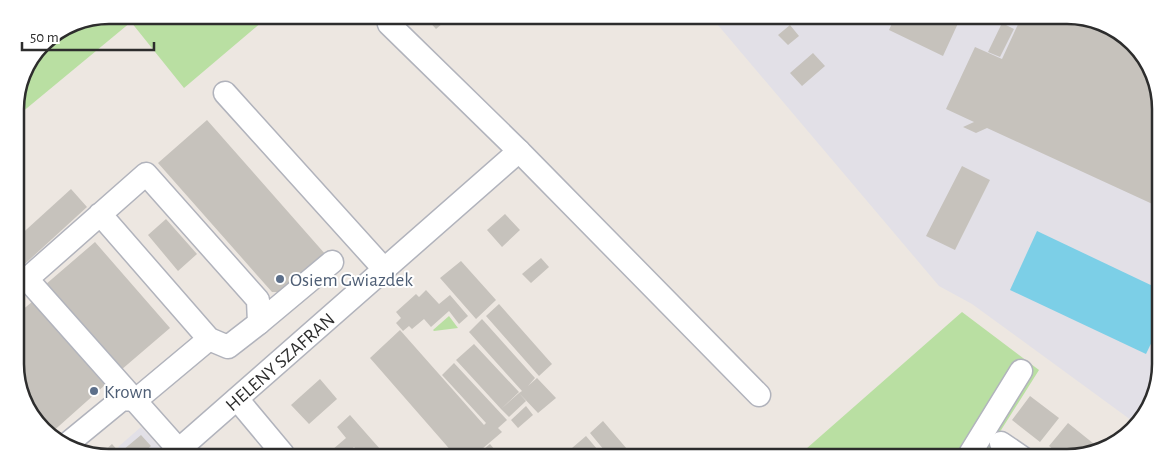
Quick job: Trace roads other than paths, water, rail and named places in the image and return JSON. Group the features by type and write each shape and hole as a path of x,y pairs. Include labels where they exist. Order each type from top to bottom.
{"street":[{"path":"389,24 519,151 759,395"},
{"path":"225,93 384,269"},
{"name":"HELENY SZAFRAN","path":"180,449 519,151"},
{"path":"175,449 136,400 27,279 146,174 258,300 259,322"},
{"path":"100,214 209,339 228,347 332,262"},
{"path":"72,440 122,399 136,400 209,339"},
{"path":"973,449 1021,371"},
{"path":"237,399 279,449"},
{"path":"1001,443 1010,449"}],"water":[{"path":"1037,231 1152,286 1152,341 1146,354 1010,290"}],"place":[{"name":"Osiem Gwiazdek","path":"280,279"},
{"name":"Krown","path":"94,391"}]}
